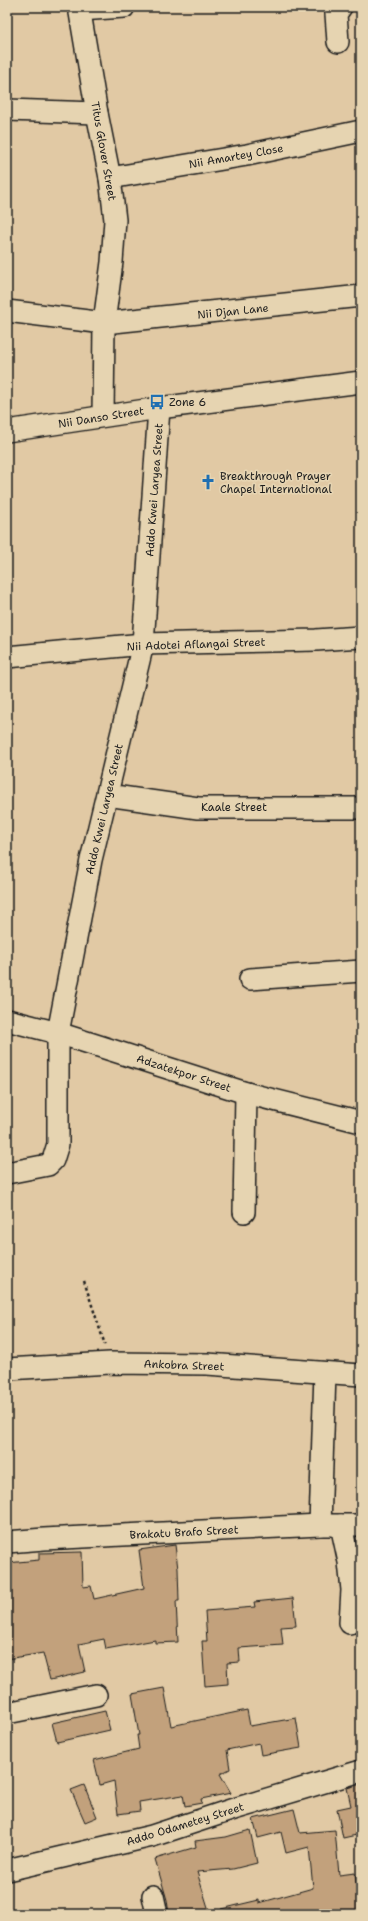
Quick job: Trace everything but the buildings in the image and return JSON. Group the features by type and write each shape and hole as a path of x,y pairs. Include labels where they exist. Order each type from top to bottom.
{"street":[{"path":"79,9 124,7"},
{"path":"338,42 336,14 341,7"},
{"name":"Titus Glover Street","path":"79,9 110,178 115,220 112,262 104,323 103,416"},
{"path":"7,110 97,113"},
{"name":"Nii Amartey Close","path":"110,178 247,155 361,131"},
{"name":"Nii Djan Lane","path":"7,311 104,323 361,296"},
{"name":"Nii Danso Street","path":"7,432 159,408 361,382"},
{"name":"Addo Kwei Laryea Street","path":"7,1173 48,1165 53,1160 57,1151 58,1033 91,860 143,644 159,408"},
{"name":"Nii Adotei Aflangai Street","path":"7,657 143,644 316,640 361,637"},
{"name":"Kaale Street","path":"107,795 198,808 361,808"},
{"path":"250,979 361,971"},
{"name":"Adzatekpor Street","path":"7,1020 58,1033 246,1093 361,1122"},
{"path":"244,1212 246,1093"},
{"name":"Ankobra Street","path":"7,1369 110,1363 207,1364 361,1375"},
{"path":"320,1525 325,1373"},
{"name":"Brakatu Brafo Street","path":"7,1542 320,1525 351,1525"},
{"path":"350,1623 352,1590 349,1562 351,1525"},
{"path":"7,1713 96,1695"},
{"name":"Addo Odametey Street","path":"7,1870 152,1836 234,1808 361,1771"}],"path":[{"path":"84,1281 110,1363"}],"place":[{"name":"Zone 6","path":"157,402"},
{"name":"Breakthrough Prayer Chapel International","path":"208,482"}]}
